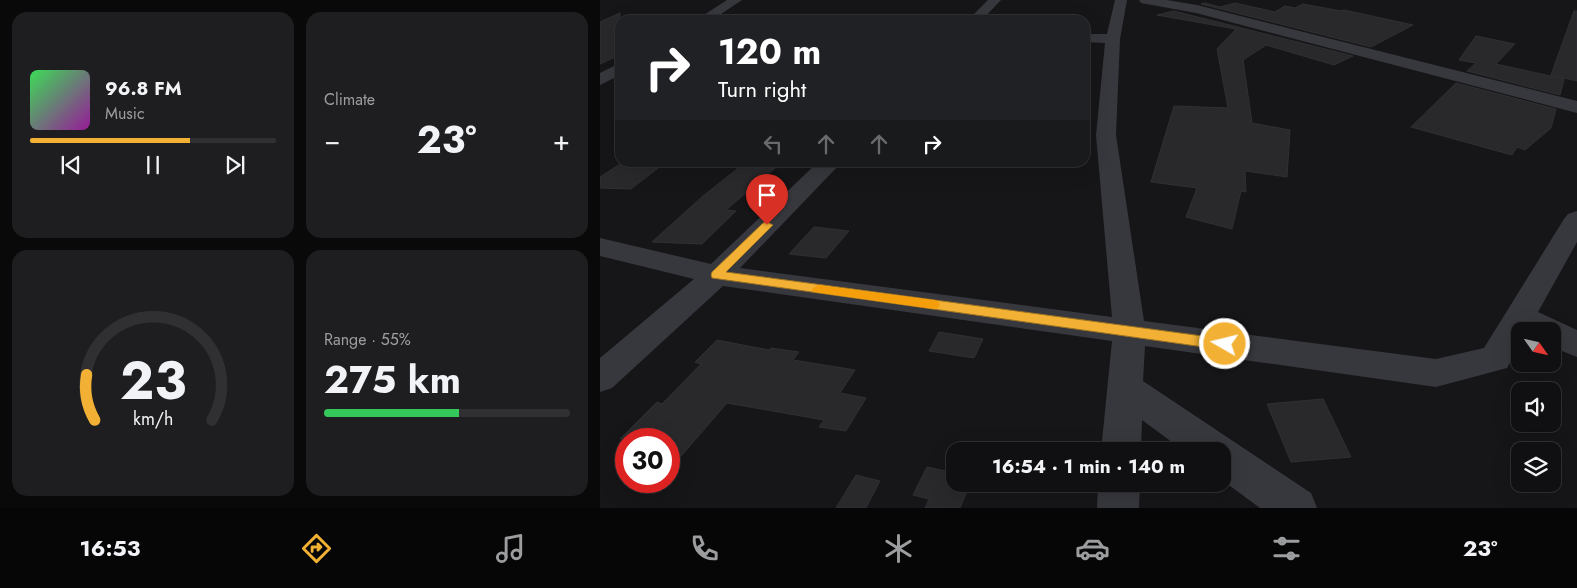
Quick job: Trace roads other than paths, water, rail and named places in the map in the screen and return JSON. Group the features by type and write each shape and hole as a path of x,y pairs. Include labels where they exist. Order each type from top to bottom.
{"street":[{"path":"711,15 736,0"},
{"path":"980,15 995,0"},
{"path":"1121,0 1112,39 1106,135 1129,332 1122,442"},
{"path":"1145,0 1197,9 1577,107"},
{"path":"1090,38 1112,39"},
{"path":"600,80 615,71"},
{"path":"600,378 717,275 826,167"},
{"path":"600,247 717,275 1436,373 1495,358 1577,219"},
{"path":"1519,317 1530,322"},
{"path":"1561,337 1577,344"},
{"path":"1125,388 1202,442"},
{"path":"1231,462 1296,508"},
{"path":"1118,508 1119,492"}]}
